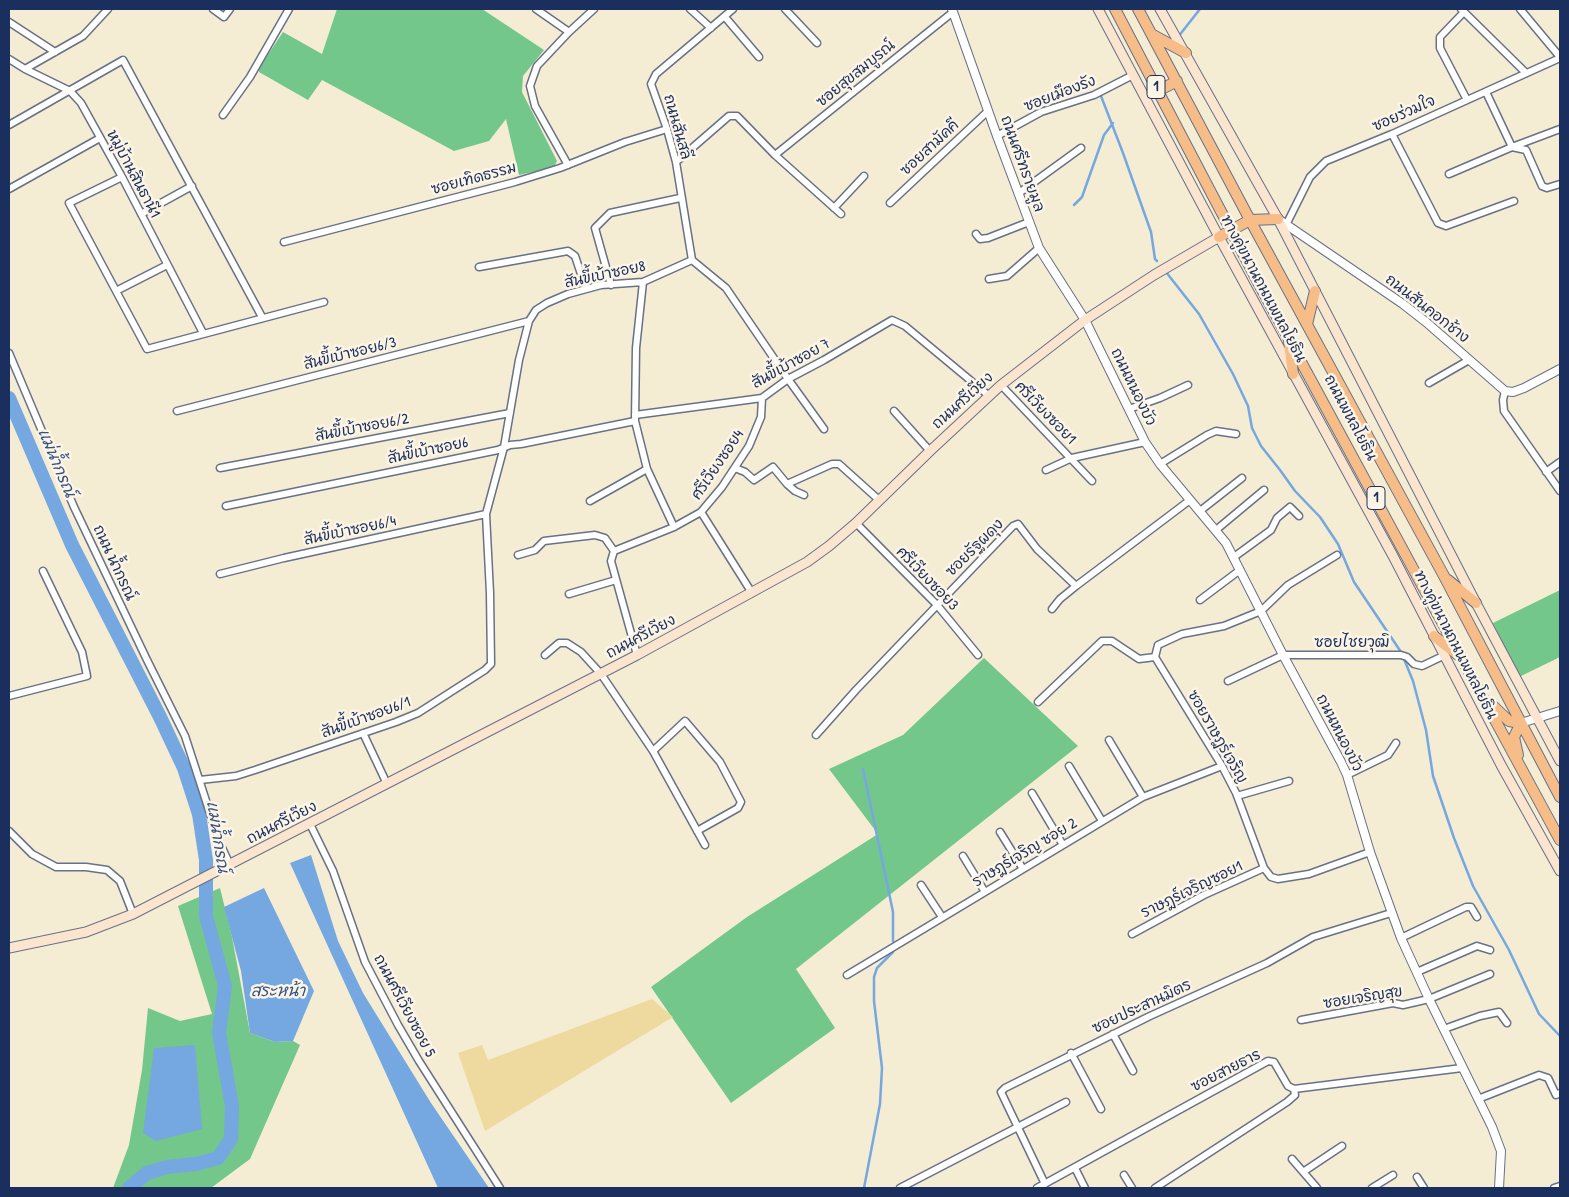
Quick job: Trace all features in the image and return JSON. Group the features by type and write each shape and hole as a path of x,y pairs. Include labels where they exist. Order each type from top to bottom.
{"main road":[{"name":"ทางคู่ขนานถนนพหลโยธิน","path":"1098,9 1434,636 1501,765 1560,871"},
{"name":"ถนนพหลโยธิน","path":"1115,9 1230,230 1560,840"},
{"name":"ถนนพหลโยธิน","path":"1138,9 1250,220 1444,576 1560,797"},
{"path":"1160,9 1282,222 1315,291 1560,761"},
{"path":"1152,34 1186,53"},
{"path":"1158,91 1176,81"},
{"path":"1219,237 1250,220 1282,222"},
{"name":"ถนนศรีเวียง","path":"9,948 86,932 134,914 601,674 807,562 856,523 988,395 1086,320 1154,275 1219,237"},
{"path":"1307,324 1315,291"},
{"path":"1289,337 1293,374"},
{"path":"1444,576 1476,603"},
{"path":"1434,636 1463,658"},
{"path":"1483,696 1509,721 1521,723 1514,737 1521,769"}],"street":[{"path":"25,70 83,36 108,9"},
{"path":"213,9 224,17 230,9"},
{"path":"224,115 250,77 289,9"},
{"path":"536,9 569,32"},
{"path":"568,165 535,106 530,86 537,66 594,9"},
{"path":"690,9 711,28"},
{"name":"ถนนสันสลี","path":"692,260 680,198 676,162 667,129 651,84 656,74 733,9"},
{"path":"785,9 817,43"},
{"path":"1520,9 1560,57"},
{"name":"ถนนศรีทรายมูล","path":"953,10 1039,248 1086,320"},
{"name":"ซอยสุขสมบูรณ์","path":"775,155 953,10"},
{"path":"1467,100 1440,48 1440,37 1462,10 1526,73"},
{"path":"725,16 759,56"},
{"path":"9,22 56,52"},
{"name":"ซอยร่วมใจ","path":"1282,222 1310,177 1326,161 1392,134 1560,57"},
{"name":"หมู่บ้านสินธานี1","path":"9,59 25,70 70,91 81,103 122,177 203,333"},
{"path":"9,125 123,60 262,317"},
{"name":"ซอยเมืองรัง","path":"997,136 1041,112 1094,95 1133,75"},
{"path":"1486,92 1512,147"},
{"name":"ซอยสามัคคี","path":"890,203 988,111"},
{"path":"676,162 729,116 737,116 775,155 841,214"},
{"path":"1449,174 1560,128"},
{"name":"ซอยเทิดธรรม","path":"284,242 515,182 568,165 625,142 667,129"},
{"path":"1392,134 1438,223 1446,226 1514,202"},
{"path":"9,189 100,138"},
{"path":"1512,147 1526,150 1542,186 1547,188 1560,184"},
{"path":"1019,193 1081,148"},
{"path":"834,208 864,176"},
{"path":"122,177 69,203 147,349 324,302"},
{"path":"141,214 192,186"},
{"path":"611,285 595,228 610,213 680,198"},
{"path":"976,234 980,239 988,238 1029,222"},
{"name":"ถนนสันคอกช้าง","path":"1282,222 1403,304 1504,391"},
{"path":"989,279 1007,276 1039,248"},
{"path":"479,268 568,251 575,256 586,289"},
{"path":"692,260 726,288 824,429"},
{"name":"สันขี้เบ้าซอย8","path":"529,321 536,310 547,303 586,289 643,282 692,260"},
{"path":"116,291 167,265"},
{"path":"643,282 636,348 635,418 647,469 674,526"},
{"name":"สันขี้เบ้าซอย 7","path":"635,418 762,398 788,379 892,320 905,326 988,395"},
{"name":"ถนนหนองบัว","path":"1086,320 1145,442 1160,464 1216,530 1234,557 1283,656 1347,775 1370,852 1401,938 1478,1099 1501,1152 1499,1188"},
{"name":"สันขี้เบ้าซอย6/3","path":"177,411 529,321"},
{"name":"สันขี้เบ้าซอย6/1","path":"200,780 236,776 418,713 485,670 490,664 490,593 486,514 504,447 519,360 529,321"},
{"name":"ถนน น้ำกรณ์","path":"9,354 74,507 146,660 185,736 219,841 230,865"},
{"path":"1429,383 1468,360"},
{"path":"1560,369 1524,388 1513,392 1504,391 1503,400 1504,411 1560,491"},
{"name":"ศรีเวียงซอย1","path":"1001,385 1092,481"},
{"path":"1129,409 1188,385"},
{"name":"ศรีเวียงซอย4","path":"752,593 701,512 735,468 749,446 761,417 762,398"},
{"path":"894,412 930,451"},
{"name":"สันขี้เบ้าซอย6/2","path":"220,468 510,413"},
{"name":"สันขี้เบ้าซอย6","path":"226,506 635,418"},
{"path":"1160,464 1216,431 1236,434"},
{"path":"1046,470 1072,458 1145,442"},
{"path":"1546,472 1560,462"},
{"path":"787,484 832,464 839,464 879,500"},
{"path":"735,468 745,472 754,480 773,467 787,484 795,491 804,495"},
{"path":"590,501 647,469"},
{"path":"1200,510 1242,478"},
{"path":"1216,530 1264,490"},
{"path":"1052,609 1060,599 1076,586 1190,500"},
{"path":"1234,557 1271,530 1277,518 1290,507 1300,516"},
{"path":"614,551 674,526 701,512"},
{"name":"สันขี้เบ้าซอย6/4","path":"220,574 284,558 486,514"},
{"name":"ศรีเวียงซอย3","path":"856,523 937,605 978,655"},
{"name":"ซอยรัฐผดุง","path":"816,735 856,690 1013,526 1018,524 1037,549 1076,586"},
{"path":"518,555 535,550 544,541 595,534 605,538 614,551"},
{"path":"614,551 611,561 637,655"},
{"path":"1038,702 1102,641 1112,641 1139,659 1155,657 1158,645 1182,634 1224,626 1262,611 1288,585 1337,554"},
{"path":"1200,600 1240,570"},
{"path":"9,696 87,676 82,652 43,571"},
{"path":"569,594 616,580"},
{"path":"545,655 559,643 567,643 581,652 601,674 653,751 705,845"},
{"name":"ซอยไชยวุฒิ","path":"1283,656 1401,655 1407,657 1414,664 1422,666 1444,655"},
{"path":"1228,681 1283,656"},
{"name":"ซอยราษฎร์เจริญ","path":"1155,657 1222,766 1237,796 1264,868"},
{"path":"1521,723 1560,711"},
{"path":"653,751 685,721 720,762 741,802 738,808 697,831"},
{"path":"363,733 387,784"},
{"path":"1109,740 1143,797"},
{"path":"1347,775 1388,755 1396,743"},
{"path":"1069,766 1102,821"},
{"name":"ราษฎร์เจริญ ซอย 2","path":"848,975 1143,797 1222,766"},
{"path":"1237,796 1289,782"},
{"path":"1032,793 1062,845"},
{"name":"ถนนศรีเวียงซอย 5","path":"310,824 333,871 365,962 419,1061 500,1188"},
{"path":"9,831 32,854 56,867 86,867 106,870 120,881 134,914"},
{"path":"1000,832 1023,869"},
{"path":"1264,868 1270,876 1278,879 1310,874 1370,852"},
{"path":"962,856 985,892"},
{"name":"ราษฎร์เจริญซอย1","path":"1132,934 1204,895 1264,868"},
{"path":"921,885 942,917"},
{"path":"1401,938 1466,907 1471,907 1477,917"},
{"name":"ซอยประสานมิตร","path":"1045,1184 1001,1092 1005,1088 1071,1053 1267,963 1313,937 1391,913"},
{"path":"1417,972 1477,946 1490,950"},
{"name":"ซอยเจริญสุข","path":"1301,1020 1393,1003 1403,1005 1429,999 1490,974"},
{"path":"1444,1029 1480,1016 1499,1012 1507,1023"},
{"path":"1113,1034 1133,1071"},
{"path":"1071,1053 1101,1109"},
{"name":"ซอยสายธาร","path":"1037,1188 1268,1061 1274,1062 1288,1086 1294,1089"},
{"path":"1156,1188 1287,1102 1296,1095 1294,1089 1462,1068"},
{"path":"1478,1099 1539,1075 1548,1078 1556,1095 1560,1093"},
{"path":"900,1188 1066,1102"},
{"path":"1303,1172 1342,1146"},
{"path":"1292,1159 1317,1188"},
{"path":"1075,1168 1085,1188"},
{"path":"1124,1175 1132,1188"},
{"path":"1372,1188 1393,1175"},
{"path":"1417,1177 1424,1188"},
{"path":"1554,1188 1560,1186"}],"green space":[{"path":"337,9 482,9 544,50 523,76 522,92 557,161 554,167 519,175 506,119 489,141 454,151 322,80 308,100 259,72 259,68 283,32 322,54"},
{"path":"1560,590 1560,657 1519,677 1493,623"},
{"path":"984,658 1078,746 796,969 835,1028 731,1103 651,987 747,917 878,834 829,769 903,735"},
{"path":"220,888 232,937 250,1033 275,1042 293,1041 300,1045 250,1159 211,1188 113,1188 129,1145 142,1070 148,1008 180,1021 212,1014 178,906"}],"sand":[{"path":"652,999 673,1017 485,1131 458,1053 482,1045 488,1060"}],"water":[{"path":"311,855 338,941 363,993 431,1103 489,1188 438,1188 290,863"},
{"name":"สระหน้า","path":"264,888 314,991 293,1041 275,1042 250,1033 241,971 224,907"},
{"path":"195,1045 202,1129 156,1141 143,1133 154,1048"}],"waterway":[{"path":"1178,37 1200,9"},
{"path":"1101,96 1151,232 1155,259 1157,261"},
{"path":"1074,205 1082,197 1104,135 1113,123"},
{"path":"1166,272 1199,314 1233,374 1248,406 1252,428 1261,446 1295,491 1320,517 1338,544 1354,582 1401,652"},
{"name":"แม่น้ำกรณ์","path":"9,398 72,545 184,768 199,814 206,860 206,916 225,986 219,1033 232,1106 231,1139 218,1158 196,1164 167,1167 147,1173 129,1188"},
{"path":"1404,659 1413,681 1426,730 1433,776 1473,886 1509,950 1539,1014 1560,1036"},
{"path":"863,769 893,912 893,941"},
{"path":"864,1188 880,1104 882,1068 874,1001 874,977 877,968 893,952"}]}
